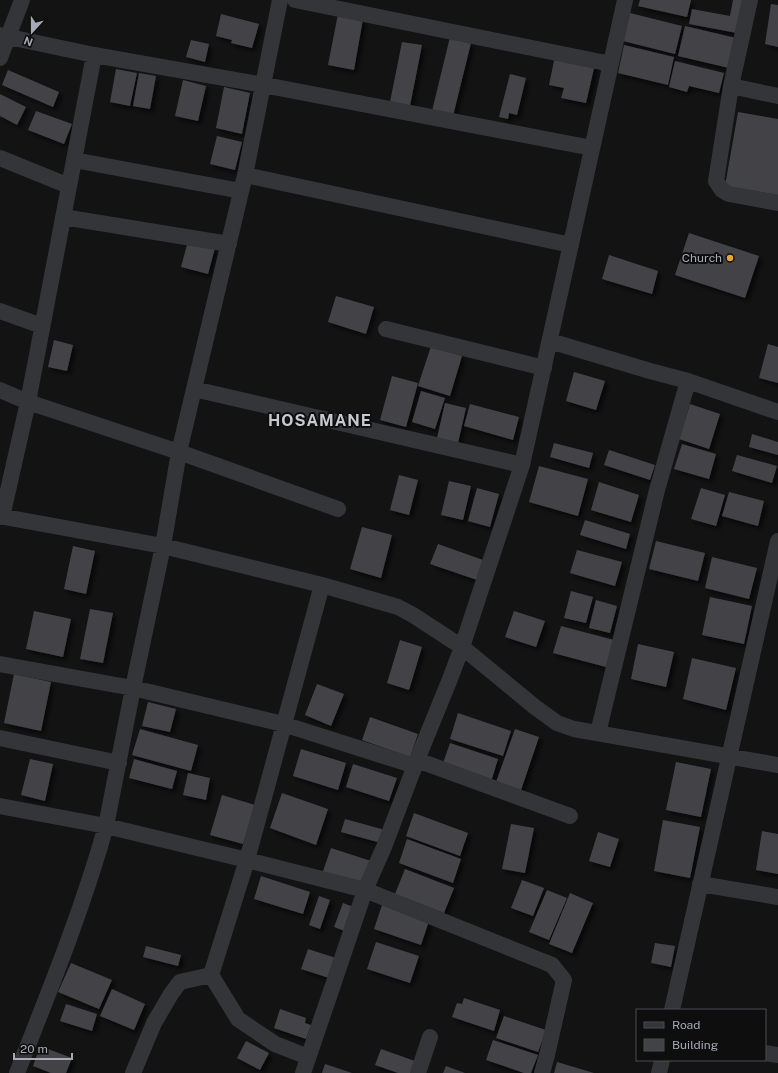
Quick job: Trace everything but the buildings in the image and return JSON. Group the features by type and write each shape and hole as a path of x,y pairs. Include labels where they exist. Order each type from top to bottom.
{"street":[{"path":"0,58 4,36 22,0"},
{"path":"17,1073 59,967 100,849 106,826 163,546 179,452 245,175 280,0"},
{"path":"295,0 611,64"},
{"path":"303,1073 364,890 384,847 462,647 522,465 625,0"},
{"path":"750,0 731,86 716,181 722,190 729,194 778,203"},
{"path":"4,36 94,55 264,85 592,148"},
{"path":"94,55 28,402 1,517 163,546 322,585 398,607 462,647 535,707 557,722 574,729 778,765"},
{"path":"731,86 778,96"},
{"path":"0,158 69,186"},
{"path":"74,160 241,191"},
{"path":"245,175 571,245"},
{"path":"63,217 229,244"},
{"path":"0,311 42,326"},
{"path":"386,329 544,368"},
{"path":"550,341 688,381 778,412"},
{"path":"598,733 657,490 688,381"},
{"path":"194,389 522,465"},
{"path":"0,390 28,402 179,452 338,508"},
{"path":"672,1009 778,541"},
{"path":"308,1057 275,1044 238,1019 210,975 246,860 322,585"},
{"path":"0,664 133,688 283,724 416,763 570,816"},
{"path":"0,738 118,763"},
{"path":"0,806 106,826 364,890 552,965 564,980 542,1073"},
{"path":"700,884 778,896"},
{"path":"133,1073 154,1023 170,994 180,982 210,975"},
{"path":"418,1073 430,1037"},
{"path":"766,1053 778,1055"},
{"path":"659,1073 662,1061"}],"place":[{"name":"Church","path":"730,258"}],"district":[{"name":"HOSAMANE","path":"320,420"}]}
